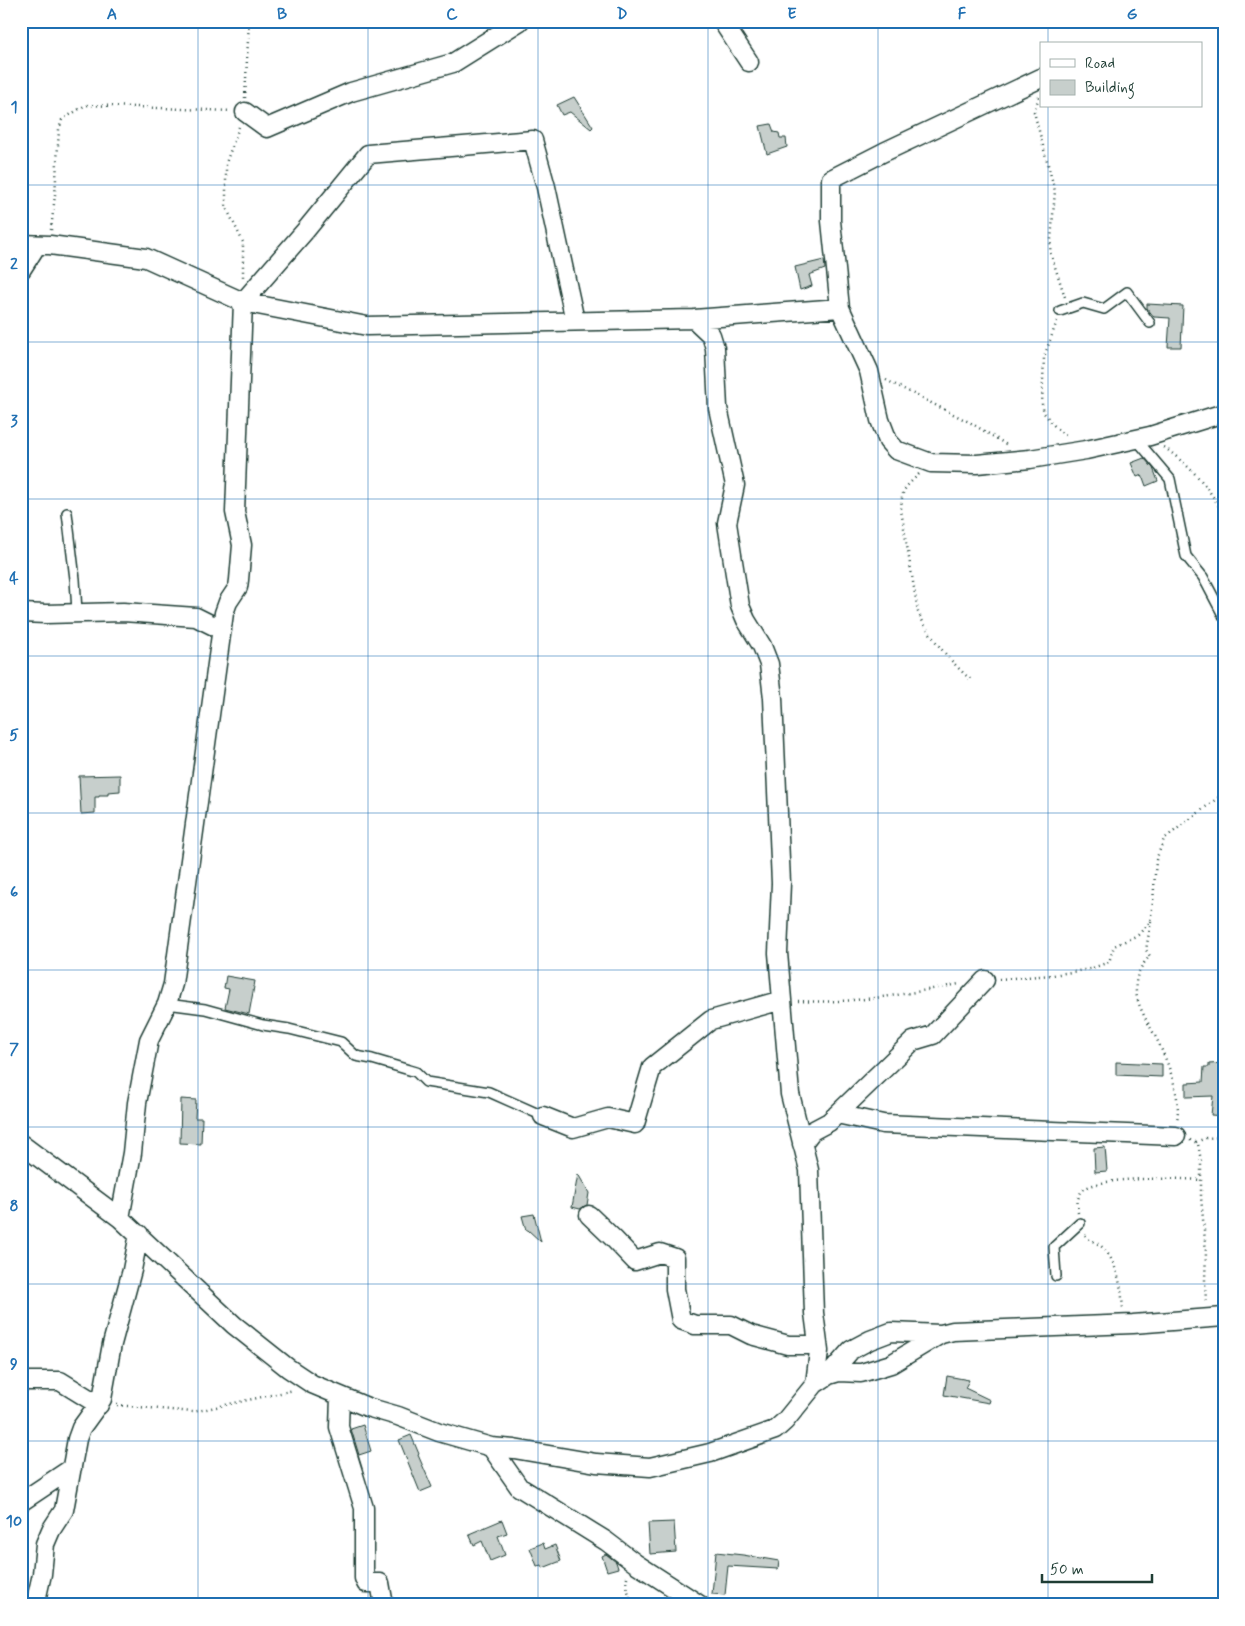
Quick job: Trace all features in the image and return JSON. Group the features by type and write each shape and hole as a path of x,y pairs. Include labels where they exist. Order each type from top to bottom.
{"street":[{"path":"245,112 267,128 351,92 453,64 520,21"},
{"path":"722,21 749,62"},
{"path":"1040,78 831,179 831,221 840,308 870,372 880,420 888,441 896,450 931,463 977,464 1030,459 1086,450 1143,437 1224,412"},
{"path":"120,1218 132,1153 137,1102 149,1040 173,984 225,608 238,587 242,553 235,512 243,302 305,231 368,154 533,140 546,187 574,321"},
{"path":"21,270 36,245 146,258 243,302 367,326 694,319 840,308"},
{"path":"694,319 711,335 715,348 718,408 736,485 727,523 740,606 762,646 769,664 773,698 781,883 778,953 790,1094 809,1170 814,1313 822,1379"},
{"path":"21,613 123,612 196,617 222,630"},
{"path":"802,1144 812,1131 829,1122 913,1041 933,1035 985,980"},
{"path":"543,1116 573,1128 608,1118 635,1124 652,1067 711,1020 782,1000"},
{"path":"837,1114 883,1124 1176,1136"},
{"path":"21,1144 120,1218 234,1325 288,1368 312,1384 367,1407 491,1448 514,1449 596,1463 650,1467 710,1452 775,1430 851,1350 891,1332 941,1334 965,1329 1123,1324 1216,1317"},
{"path":"589,1215 635,1261 660,1253 675,1258 675,1289 681,1320 694,1325 731,1325 751,1335 788,1345 818,1345"},
{"path":"35,1605 42,1574 45,1544 51,1530 64,1510 81,1428 102,1399 118,1320 132,1270 139,1234"},
{"path":"822,1379 839,1372 861,1372 891,1364 941,1334"},
{"path":"21,1381 60,1381 99,1405"},
{"path":"340,1396 339,1427 364,1508 364,1578 366,1583 380,1583 384,1605"},
{"path":"491,1448 520,1487 606,1541 700,1605"},
{"path":"21,1502 72,1468"}],"lane":[{"path":"1060,311 1083,303 1104,309 1126,292 1150,323"},
{"path":"1143,437 1170,479 1186,556 1203,577 1224,617"},
{"path":"67,513 77,612"},
{"path":"166,1004 205,1008 263,1025 341,1042 356,1056 416,1072 426,1082 489,1092 543,1116"},
{"path":"1056,1276 1054,1247 1080,1223"}],"path":[{"path":"243,302 244,246 242,238 226,207 226,171 230,150 245,112 250,21"},
{"path":"1040,93 1034,112 1055,191 1050,244 1051,257 1065,294 1065,300 1044,357 1042,404 1044,413 1056,428 1086,450"},
{"path":"36,245 55,195 59,128 62,120 88,105 245,112"},
{"path":"870,372 972,423 1009,446"},
{"path":"1143,437 1191,468 1210,490 1224,515"},
{"path":"931,463 904,488 902,494 901,510 916,602 918,612 924,624 951,662 971,680"},
{"path":"1224,793 1164,839 1156,860 1151,930 1146,950 1150,956 1142,964 1135,985 1136,998 1149,1027 1160,1045 1174,1086 1178,1112 1176,1136 1195,1142 1206,1138 1224,1137"},
{"path":"782,1000 820,1002 871,998 985,980 1090,969 1109,962 1114,946 1138,934 1150,922 1152,912"},
{"path":"1195,1142 1199,1146 1201,1161 1200,1180 1206,1252 1206,1299 1216,1317"},
{"path":"1123,1324 1121,1288 1111,1258 1104,1248 1084,1234 1080,1223 1078,1198 1083,1190 1092,1184 1164,1177 1200,1180"},
{"path":"99,1405 129,1405 193,1412 284,1394 312,1384"},
{"path":"632,1605 626,1577 635,1562"}],"building":[{"path":"574,97 593,127 591,129 570,112 562,115 557,105"},
{"path":"771,124 774,132 779,133 780,138 786,138 787,147 767,154 760,126"},
{"path":"824,260 825,269 809,275 812,286 800,290 795,267"},
{"path":"1147,304 1183,306 1181,347 1168,347 1170,318 1154,317 1147,308"},
{"path":"1144,458 1153,468 1158,481 1146,486 1142,475 1137,477 1131,463"},
{"path":"120,775 120,791 108,792 108,795 95,797 95,813 81,814 79,776"},
{"path":"226,976 255,981 249,1014 225,1008 229,989 224,988"},
{"path":"1116,1062 1162,1064 1162,1077 1116,1075"},
{"path":"1224,1063 1224,1116 1211,1115 1213,1096 1186,1097 1186,1083 1203,1082 1204,1067 1209,1067 1209,1064"},
{"path":"181,1099 196,1100 195,1118 202,1118 201,1144 180,1143"},
{"path":"1105,1147 1107,1171 1095,1172 1094,1148"},
{"path":"578,1174 589,1193 587,1205 580,1209 572,1207"},
{"path":"534,1214 541,1242 526,1230 522,1216"},
{"path":"947,1376 969,1380 965,1388 990,1400 989,1403 944,1395"},
{"path":"363,1425 371,1451 359,1455 351,1429"},
{"path":"411,1435 432,1487 420,1492 399,1440"},
{"path":"502,1520 507,1533 498,1536 505,1555 490,1561 482,1541 474,1545 469,1534"},
{"path":"674,1522 676,1552 650,1554 648,1523"},
{"path":"543,1543 545,1549 555,1545 561,1561 543,1568 542,1565 537,1566 530,1548"},
{"path":"716,1552 779,1561 778,1569 728,1566 725,1595 712,1594"},
{"path":"606,1554 616,1562 618,1568 607,1571 602,1556"}]}
